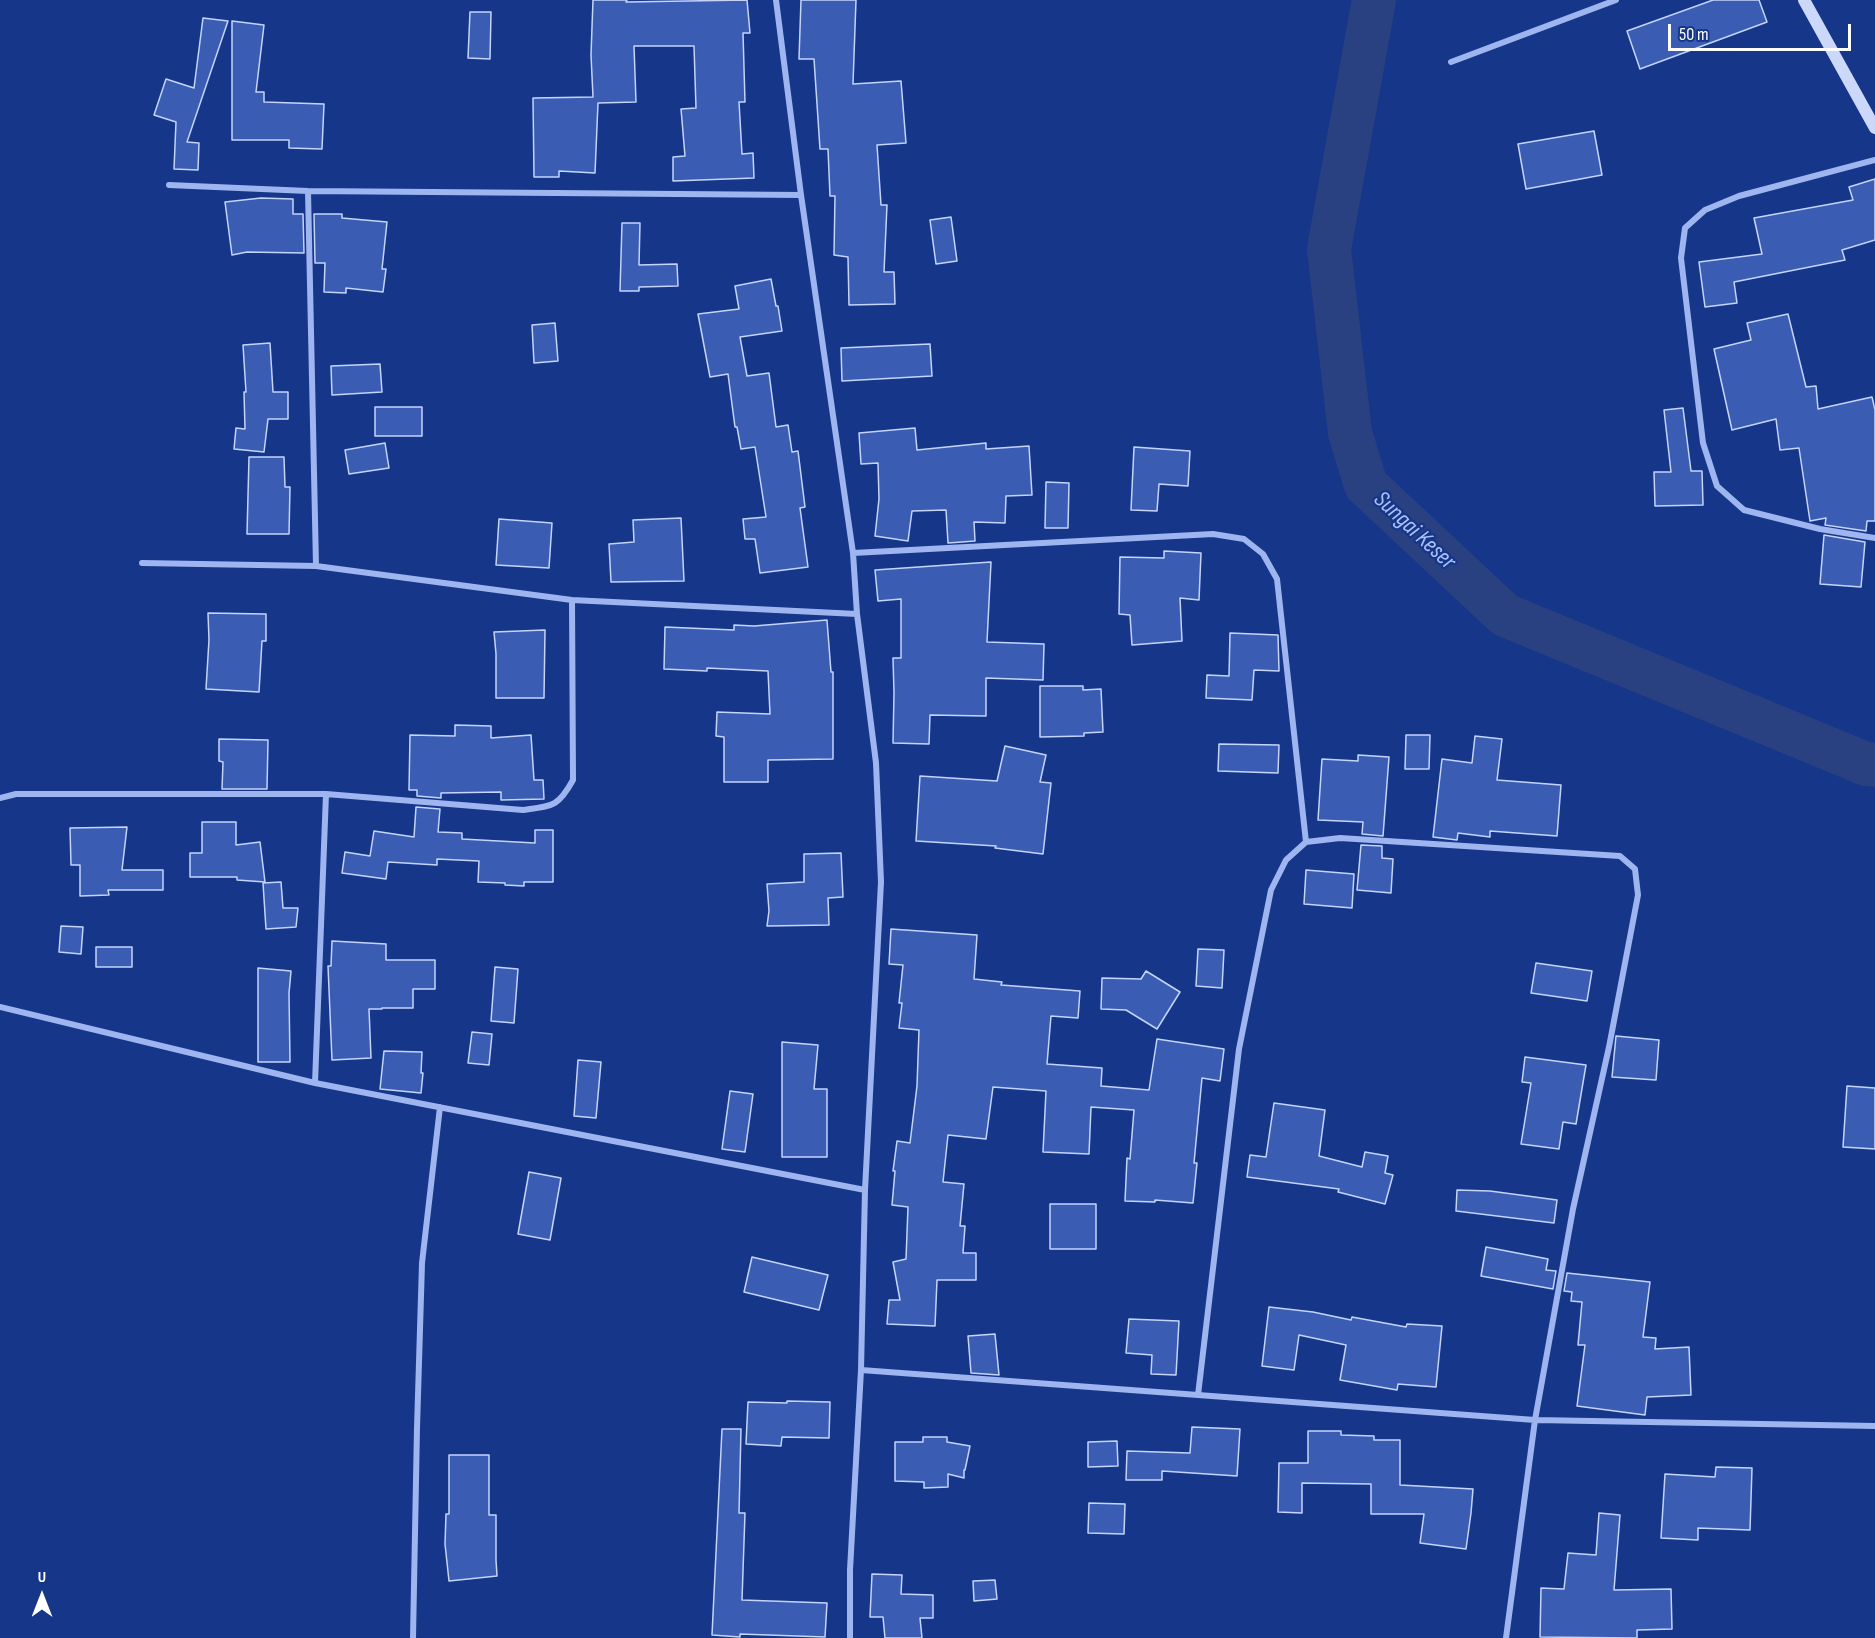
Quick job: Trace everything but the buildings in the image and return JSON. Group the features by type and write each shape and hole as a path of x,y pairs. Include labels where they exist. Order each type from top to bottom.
{"main road":[{"path":"1804,0 1875,128"}],"street":[{"path":"776,0 801,195 853,553 857,614 876,763 881,882 865,1190 861,1370 850,1570 850,1638"},
{"path":"1450,62 1616,0"},
{"path":"1875,160 1739,196 1705,210 1685,228 1681,258 1703,443 1717,486 1744,510 1820,529 1875,538"},
{"path":"170,185 308,191 801,195"},
{"path":"308,191 316,566"},
{"path":"853,553 1213,534 1244,539 1263,554 1277,579 1306,842"},
{"path":"142,563 316,566 572,600 857,614"},
{"path":"0,798 16,794 326,794 523,810 546,807 562,799 573,780 572,600"},
{"path":"315,1083 326,794"},
{"path":"1198,1395 1239,1049 1271,890 1286,860 1306,842 1340,838 1620,856 1635,869 1638,895 1609,1047 1573,1209 1535,1420 1506,1638"},
{"path":"0,1007 315,1083 865,1190"},
{"path":"413,1638 422,1263 440,1107"},
{"path":"861,1370 1535,1420 1875,1426"}],"waterway":[{"name":"Sungai Keser","path":"1374,0 1329,249 1350,433 1366,485 1505,615 1866,764 1875,765"}]}
